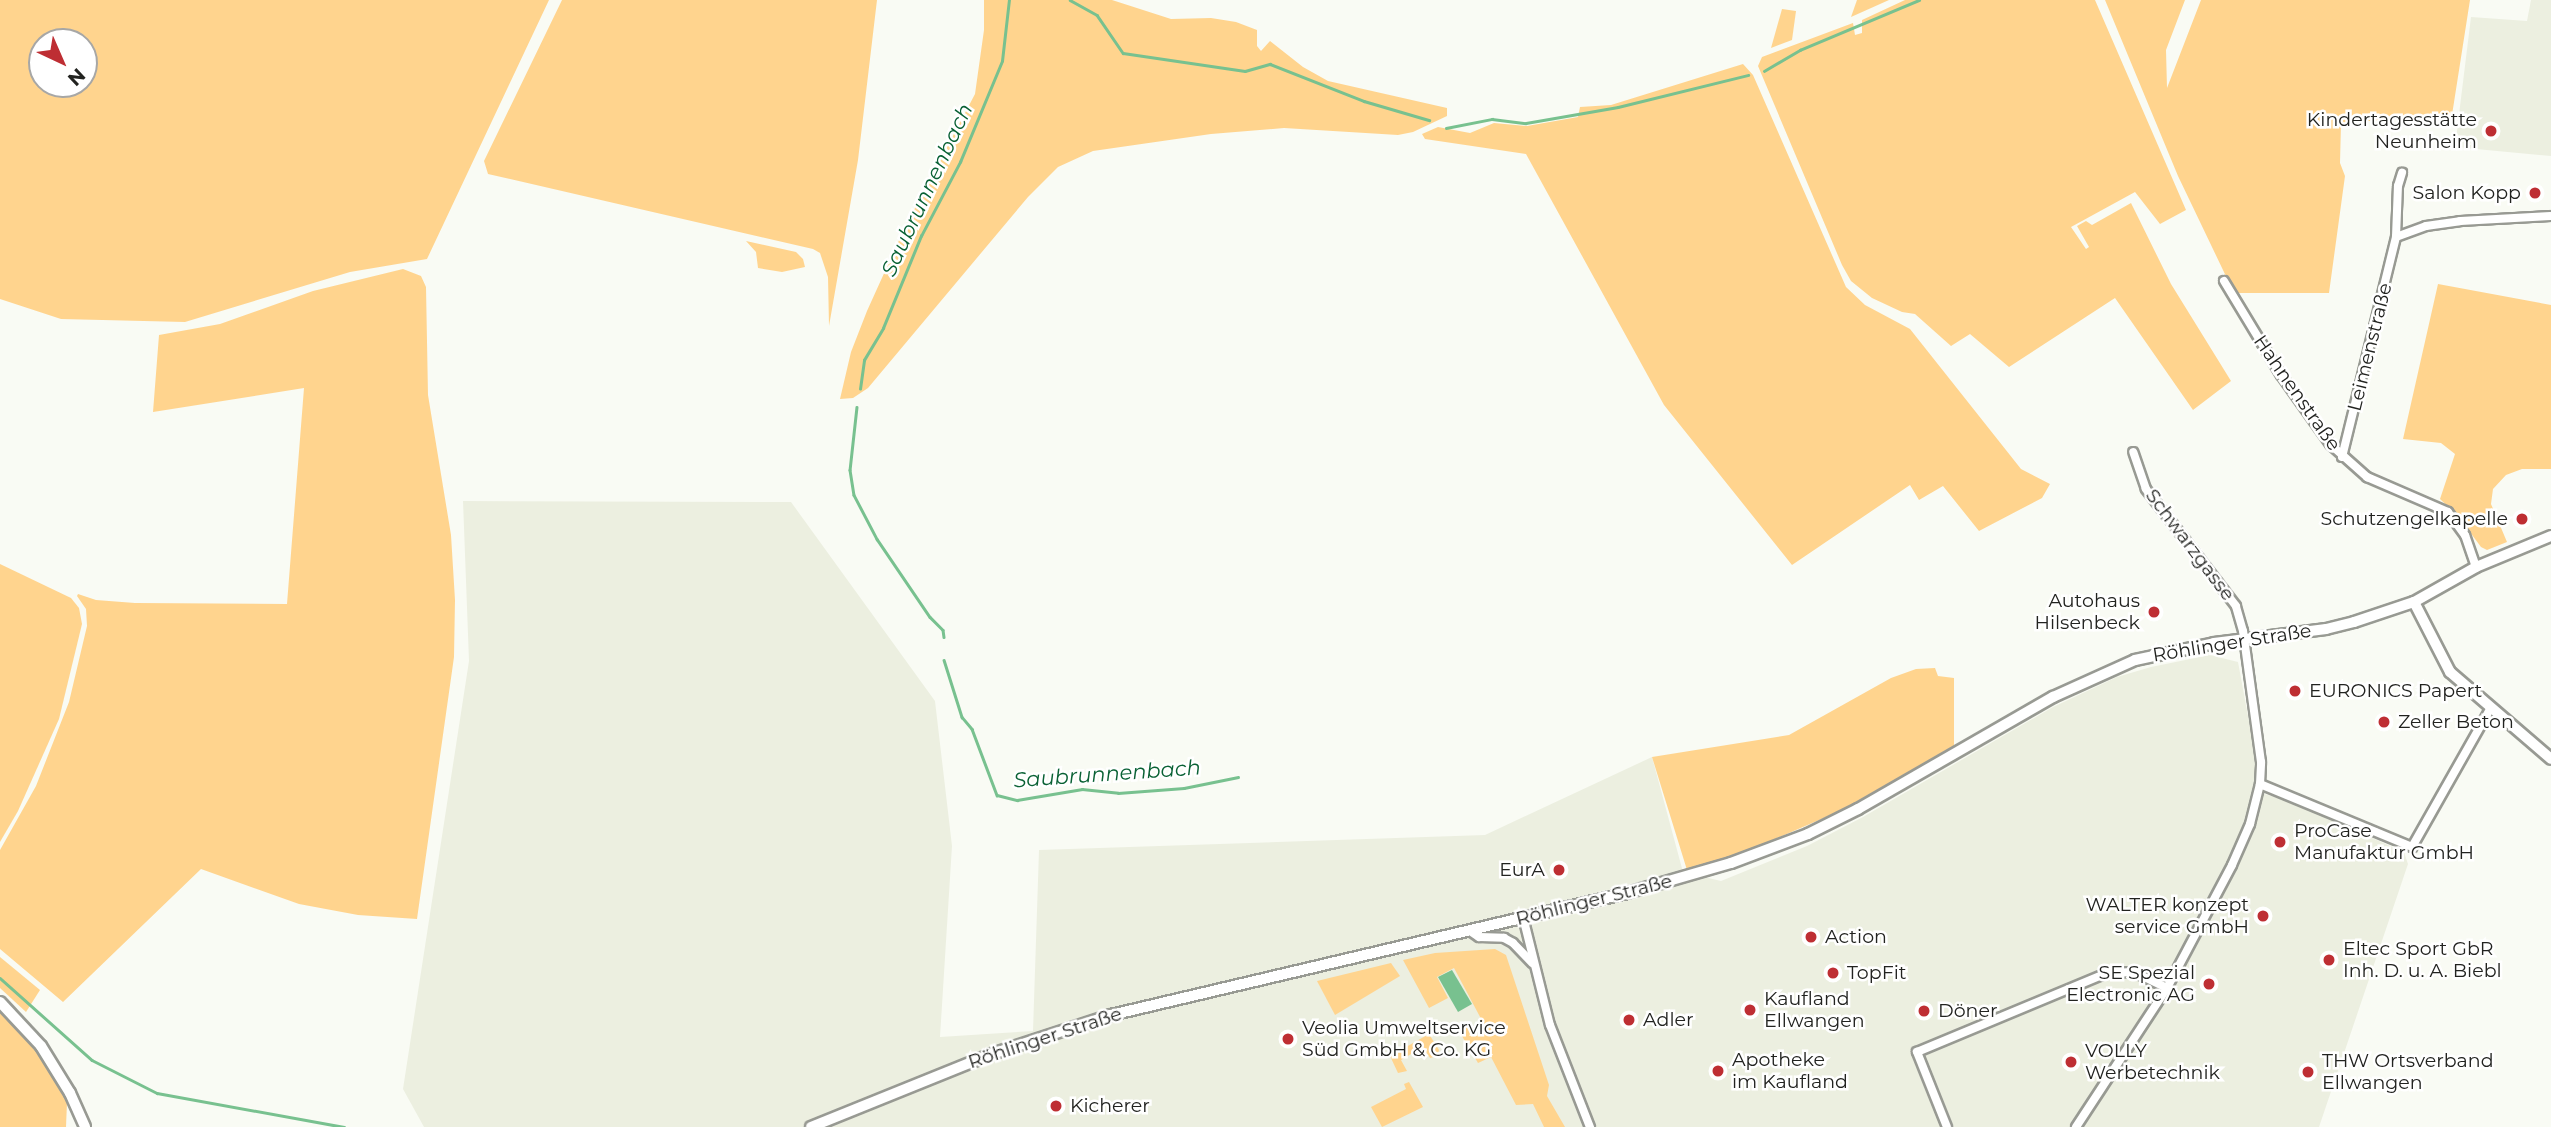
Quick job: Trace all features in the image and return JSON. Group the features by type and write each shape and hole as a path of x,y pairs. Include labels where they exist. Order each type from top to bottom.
{"street":[{"name":"Leimenstraße","path":"2342,457 2396,237 2398,186 2402,173"},
{"path":"2396,237 2426,226 2460,221 2551,216"},
{"name":"Hahnenstraße","path":"2224,281 2281,374 2342,457 2367,477 2448,512 2465,535 2476,567"},
{"name":"Schwarzgasse","path":"2076,1127 2167,988 2232,865 2250,824 2260,784 2261,762 2244,640 2236,606 2146,489 2133,452"},
{"name":"Röhlinger Straße","path":"811,1127 981,1058 1066,1028 1166,1001 1675,881 1771,849 1858,809 2053,697 2093,678 2153,654 2354,622 2414,602 2476,567 2551,536"},
{"path":"2414,602 2451,672 2490,709 2551,759"},
{"path":"2260,784 2412,847 2490,709"},
{"path":"1523,917 1550,1025 1590,1127"},
{"path":"1470,930 1479,937 1504,938 1513,943 1534,965"},
{"path":"1947,1127 1917,1052 2107,973 2134,972 2167,988"},
{"path":"0,1002 41,1046 70,1093 85,1127"}],"shaded area":[{"path":"0,0 549,0 427,259 350,272 185,322 61,319 0,299"},
{"path":"562,0 877,0 858,160 829,326 828,277 820,253 813,249 488,174 484,161"},
{"path":"984,0 1112,0 1171,19 1211,18 1236,22 1257,30 1257,46 1261,51 1270,41 1303,67 1328,81 1447,108 1447,116 1413,132 1398,135 1284,128 1211,134 1093,151 1058,167 1028,197 868,388 853,398 840,399 851,352 867,311 905,227 975,94 984,30"},
{"path":"1857,0 1889,0 1851,17"},
{"path":"1905,0 2095,0 2186,210 2160,224 2135,192 2071,227 2086,249 2089,247 2077,226 2086,221 2092,225 2131,203 2171,284 2231,381 2193,410 2115,298 2009,367 1970,334 1951,346 1915,314 1902,312 1872,298 1851,281 1758,66 1762,57 1853,23 1855,35 1862,33 1862,20"},
{"path":"2105,0 2185,0 2166,50 2167,88 2201,0 2470,0 2452,115 2341,123 2340,163 2345,176 2329,293 2234,293 2178,176"},
{"path":"2531,0 2551,0 2551,156 2455,147 2471,17 2527,21"},
{"path":"1782,9 1796,11 1792,40 1771,48"},
{"path":"1743,64 1753,75 1846,287 1865,305 1910,329 2021,469 2050,484 2042,498 1979,531 1943,486 1919,500 1910,485 1792,565 1664,405 1526,154 1425,139 1422,134 1438,127 1470,133 1494,123 1527,126 1578,117 1580,107 1611,105"},
{"path":"746,241 796,252 803,259 805,267 782,272 758,268 756,252"},
{"path":"403,269 421,276 426,287 428,395 451,535 455,600 454,657 417,919 358,915 299,904 201,869 63,1002 0,949 0,850 36,786 69,702 87,626 86,609 78,594 96,600 135,603 287,604 304,388 153,412 159,335 220,324 313,291"},
{"path":"2438,284 2551,305 2551,469 2522,469 2506,475 2493,489 2491,504 2507,542 2487,550 2481,547 2458,516 2440,499 2455,454 2441,443 2403,439"},
{"path":"463,501 791,502 935,701 952,846 940,1037 1033,1031 1039,850 1485,835 1652,757 1683,872 1721,881 1807,846 1863,817 2053,707 2117,677 2210,655 2238,662 2256,759 2257,792 2286,800 2404,852 2408,864 2319,1127 424,1127 403,1089 469,661"},
{"path":"0,564 71,598 79,608 82,624 59,719 18,811 0,842"},
{"path":"1935,668 1938,676 1954,678 1954,747 1840,811 1754,848 1687,870 1652,757 1789,735 1891,678 1916,669"},
{"path":"1495,949 1506,955 1549,1085 1547,1096 1565,1127 1544,1127 1533,1104 1516,1105 1491,1057 1478,1063 1459,1031 1470,1025 1476,1036 1487,1030 1454,968 1437,977 1448,998 1429,1008 1403,960 1435,953"},
{"path":"0,957 40,990 26,1012 0,988"},
{"path":"1391,963 1400,976 1335,1015 1317,981"},
{"path":"1452,970 1472,1004 1458,1012 1438,977"},
{"path":"0,1011 37,1048 67,1102 66,1127 0,1127"},
{"path":"1429,1034 1439,1050 1437,1056 1430,1058 1423,1047 1401,1060 1407,1071 1398,1073 1390,1056"},
{"path":"1409,1082 1423,1107 1382,1127 1371,1107 1406,1089 1404,1084"}],"waterway":[{"name":"Saubrunnenbach","path":"860,389 864,360 883,328 921,236 960,162 1002,61 1009,0"},
{"path":"1070,0 1097,15 1123,53 1245,71 1270,64 1364,101 1429,120"},
{"path":"1764,71 1800,50 1919,0"},
{"path":"1446,128 1492,119 1526,123 1618,107 1748,75"},
{"name":"Saubrunnenbach","path":"857,407 850,470 854,495 877,539 930,617 943,630 944,637"},
{"name":"Saubrunnenbach","path":"944,660 962,717 972,729 997,795 1017,800 1082,789 1118,793 1184,788 1238,777"},
{"path":"0,978 92,1060 157,1093 344,1127"}],"place":[{"name":"Kindertagesstätte Neunheim","path":"2491,131"},
{"name":"Salon Kopp","path":"2535,193"},
{"name":"Schutzengelkapelle","path":"2522,519"},
{"name":"Autohaus Hilsenbeck","path":"2154,612"},
{"name":"EURONICS Papert","path":"2295,691"},
{"name":"Zeller Beton","path":"2384,722"},
{"name":"ProCase Manufaktur GmbH","path":"2280,842"},
{"name":"EurA","path":"1559,870"},
{"name":"WALTER konzept service GmbH","path":"2263,916"},
{"name":"Action","path":"1811,937"},
{"name":"Eltec Sport GbR Inh. D. u. A. Biebl","path":"2329,960"},
{"name":"TopFit","path":"1833,973"},
{"name":"SE Spezial Electronic AG","path":"2209,984"},
{"name":"Kaufland Ellwangen","path":"1750,1010"},
{"name":"Döner","path":"1924,1011"},
{"name":"Adler","path":"1629,1020"},
{"name":"Veolia Umweltservice Süd GmbH & Co. KG","path":"1288,1039"},
{"name":"VOLLY Werbetechnik","path":"2071,1062"},
{"name":"Apotheke im Kaufland","path":"1718,1071"},
{"name":"THW Ortsverband Ellwangen","path":"2308,1072"},
{"name":"Kicherer","path":"1056,1106"}]}
